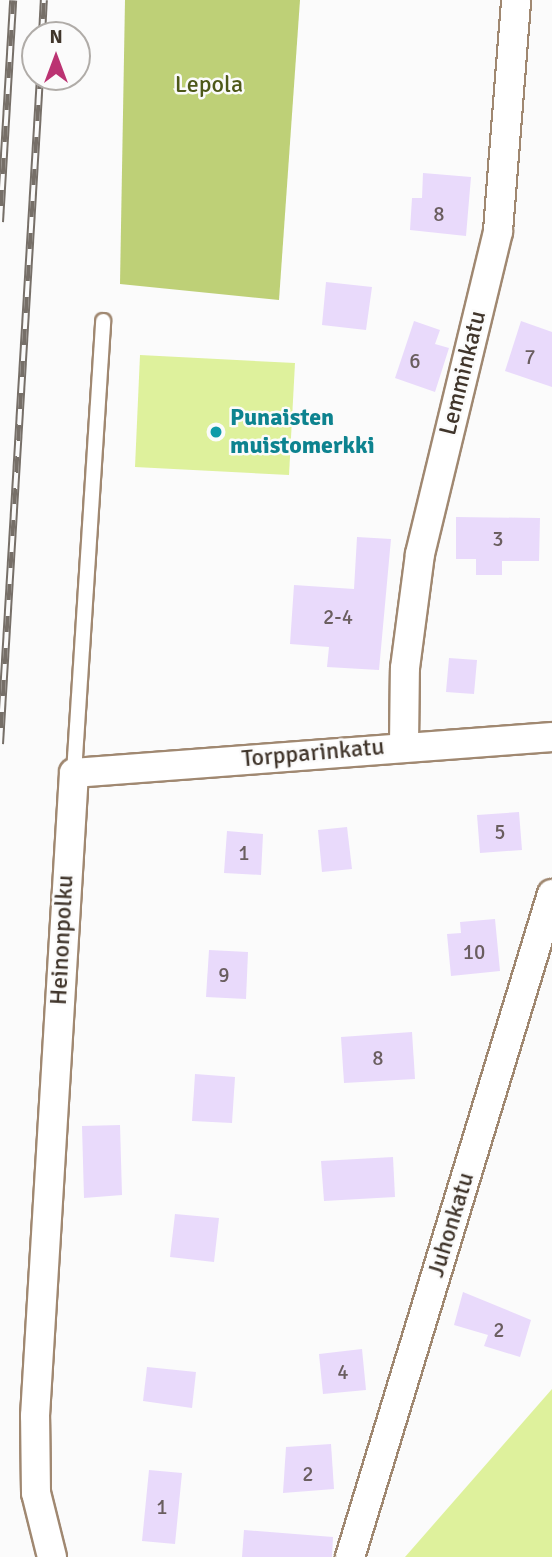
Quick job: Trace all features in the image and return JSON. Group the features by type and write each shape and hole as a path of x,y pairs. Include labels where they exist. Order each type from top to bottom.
{"street":[{"name":"Lemminkatu","path":"404,745 405,668 420,554 498,231 516,0"},
{"name":"Torpparinkatu","path":"74,774 404,745 552,737"},
{"name":"Heinonpolku","path":"52,1557 36,1493 35,1416 74,774"},
{"name":"Juhonkatu","path":"350,1557 552,894"}],"lane":[{"name":"Heinonpolku","path":"74,774 103,321"}],"green space":[{"name":"Lepola","path":"125,0 300,0 279,300 120,284"},
{"path":"140,355 295,363 289,475 135,467"},
{"path":"552,1389 552,1557 405,1557"}],"building":[{"path":"423,173 471,177 466,236 410,230 412,198 422,198"},
{"path":"326,282 372,287 366,330 322,325"},
{"path":"414,321 440,330 435,344 449,348 435,392 395,378"},
{"path":"521,321 552,332 552,387 505,371"},
{"path":"456,517 540,518 539,561 502,561 502,575 476,575 476,559 456,559"},
{"path":"357,537 391,539 379,670 327,667 329,647 290,644 294,585 354,589"},
{"path":"449,658 477,660 474,694 446,692"},
{"path":"519,812 522,850 480,853 477,815"},
{"path":"347,827 352,869 322,872 318,830"},
{"path":"227,831 263,834 261,875 224,873"},
{"path":"495,919 500,971 451,976 447,934 461,933 460,922"},
{"path":"209,950 248,952 246,999 206,997"},
{"path":"412,1032 415,1079 344,1083 341,1037"},
{"path":"195,1074 235,1077 232,1123 192,1121"},
{"path":"120,1125 122,1195 84,1198 82,1126"},
{"path":"393,1157 395,1197 324,1201 321,1161"},
{"path":"175,1214 219,1218 214,1262 170,1257"},
{"path":"463,1292 531,1320 520,1357 484,1346 488,1335 454,1325"},
{"path":"362,1349 366,1390 323,1394 319,1354"},
{"path":"147,1367 196,1372 192,1408 143,1401"},
{"path":"331,1444 334,1489 283,1493 286,1447"},
{"path":"149,1470 182,1473 175,1544 142,1541"},
{"path":"244,1530 333,1537 332,1557 242,1557"}],"railway":[{"path":"0,222 13,0"},
{"path":"43,21 44,0"},
{"path":"0,744 39,91"}],"place":[{"name":"Punaisten muistomerkki","path":"216,432"}]}
